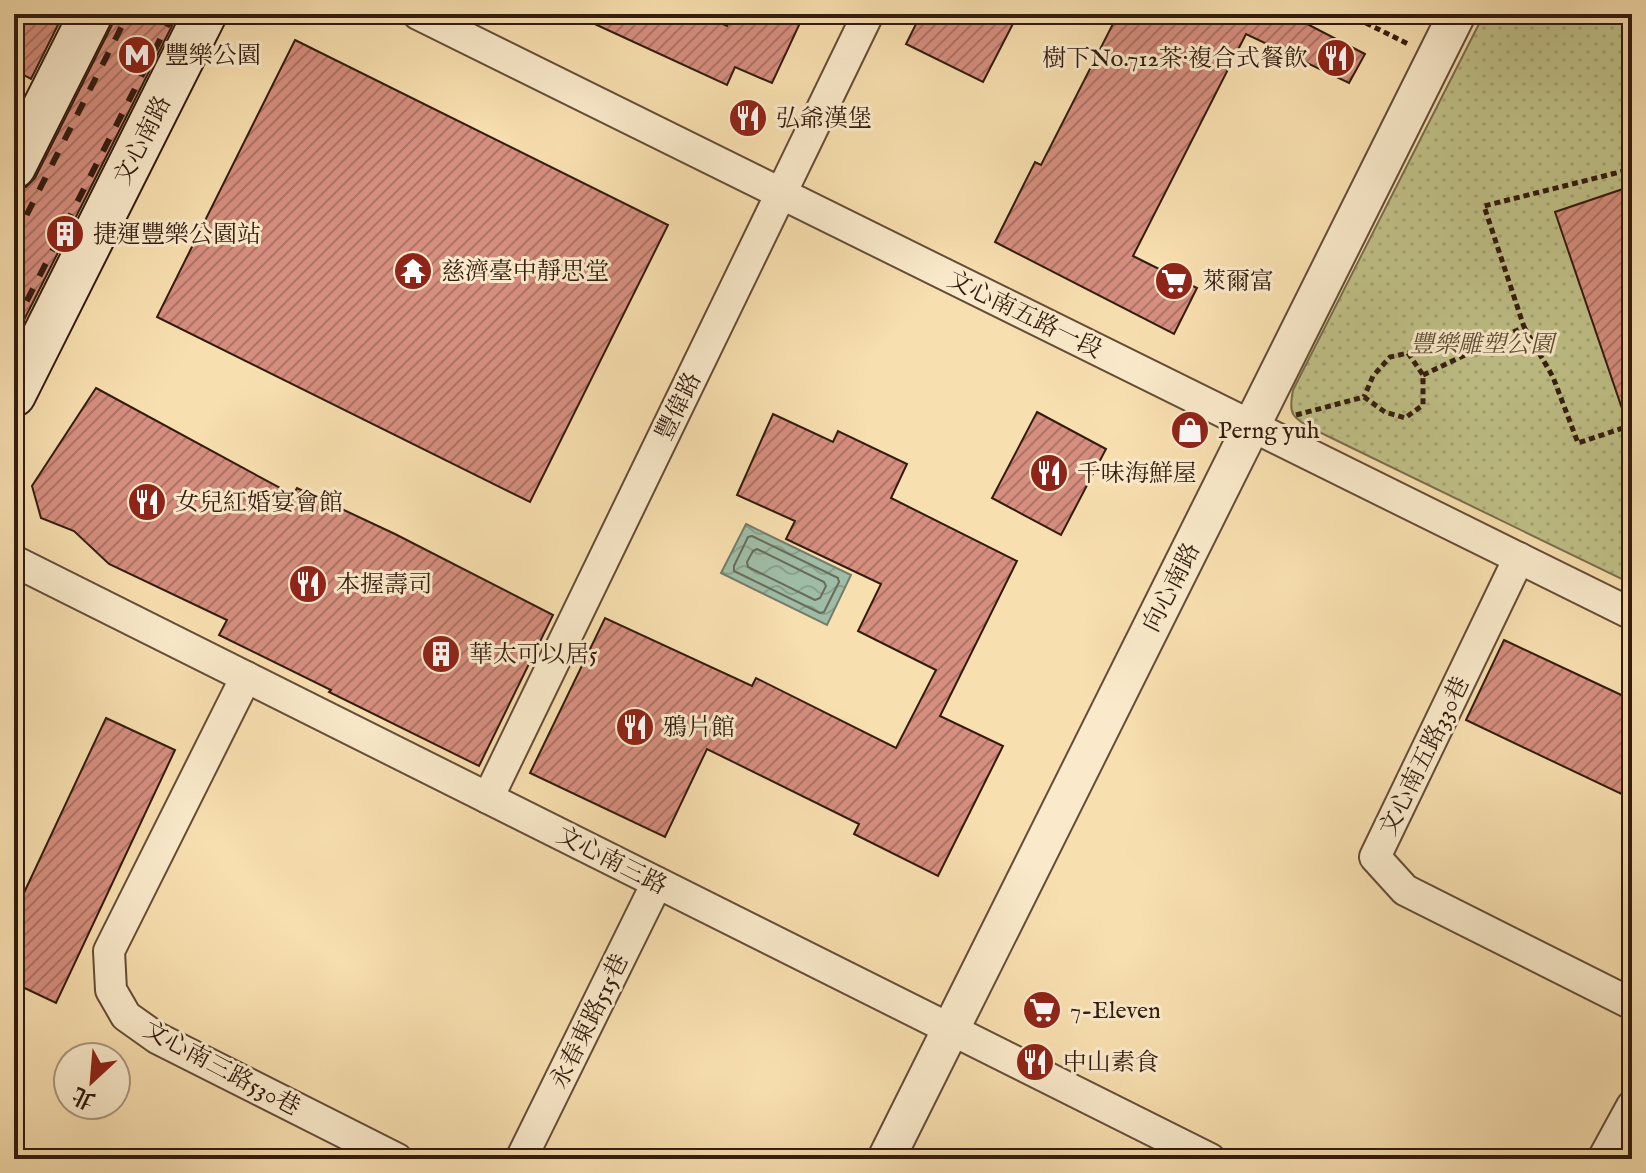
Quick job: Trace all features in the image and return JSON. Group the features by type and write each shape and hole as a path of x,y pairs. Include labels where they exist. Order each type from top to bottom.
{"main road":[{"path":"14,167 91,14"},
{"name":"文心南路","path":"14,395 205,14"}],"street":[{"name":"文心南五路一段","path":"418,14 1632,614"},
{"name":"豐偉路","path":"488,798 868,14"},
{"name":"向心南路","path":"886,1159 1457,14"},
{"name":"文心南五路330巷","path":"1519,558 1375,857 1405,890 1632,1004"},
{"name":"文心南三路","path":"14,561 1210,1159"},
{"name":"文心南三路530巷","path":"246,677 109,951 111,990 126,1016 157,1038 397,1159"},
{"name":"永春東路515巷","path":"521,1159 657,883"},
{"path":"1603,1159 1632,1106"}],"path":[{"path":"1348,14 1435,57"},
{"path":"1632,169 1484,206 1524,327 1553,377 1578,443 1632,425"},
{"path":"1423,375 1524,327"},
{"path":"1251,426 1364,397 1385,412 1405,418 1423,405 1423,375 1408,353 1390,357 1373,376 1364,397"}],"green space":[{"name":"豐樂雕塑公園","path":"1484,14 1632,14 1632,584 1313,429 1293,414 1293,390"}],"water":[{"path":"746,524 851,575 827,625 721,573"}],"building":[{"path":"14,14 46,14 60,21 31,79 14,70"},
{"path":"115,14 147,14 172,26 20,328 14,325 14,191 26,187 35,178"},
{"path":"573,14 700,14 727,26 733,14 781,14 800,23 772,83 735,67 727,85"},
{"path":"921,14 1018,14 983,82 906,44"},
{"path":"1118,14 1288,14 1365,54 1349,83 1246,34 1133,256 1197,288 1174,334 995,242 1035,162 1041,165"},
{"name":"慈濟臺中靜思堂","path":"295,40 668,225 530,502 157,317"},
{"path":"1632,186 1632,426 1628,426 1555,212"},
{"path":"96,388 293,495 297,488 553,615 479,766 219,635 227,620 109,564 74,531 41,518 32,486"},
{"name":"千味海鮮屋","path":"1037,412 1106,449 1061,535 992,498"},
{"path":"773,414 833,442 838,431 907,464 891,498 1017,561 940,716 1003,746 938,876 854,834 859,824 707,749 665,837 530,773 605,618 752,686 756,678 896,748 936,670 858,631 881,584 786,539 795,521 737,495"},
{"path":"1504,640 1632,700 1632,799 1466,720"},
{"path":"106,718 175,750 56,1003 14,983 14,914"}],"railway":[{"path":"14,240 128,14"},
{"path":"14,326 173,14"}],"place":[{"name":"豐樂公園","path":"137,55"},
{"name":"樹下No.712茶·複合式餐飲","path":"1336,58"},
{"name":"弘爺漢堡","path":"748,118"},
{"name":"捷運豐樂公園站","path":"65,234"},
{"name":"慈濟臺中靜思堂","path":"413,271"},
{"name":"萊爾富","path":"1174,281"},
{"name":"Perng yuh","path":"1190,430"},
{"name":"千味海鮮屋","path":"1049,473"},
{"name":"女兒紅婚宴會館","path":"147,502"},
{"name":"本握壽司","path":"308,584"},
{"name":"華太可以居5","path":"441,654"},
{"name":"鴉片館","path":"635,727"},
{"name":"7-Eleven","path":"1042,1010"},
{"name":"中山素食","path":"1035,1062"}]}
